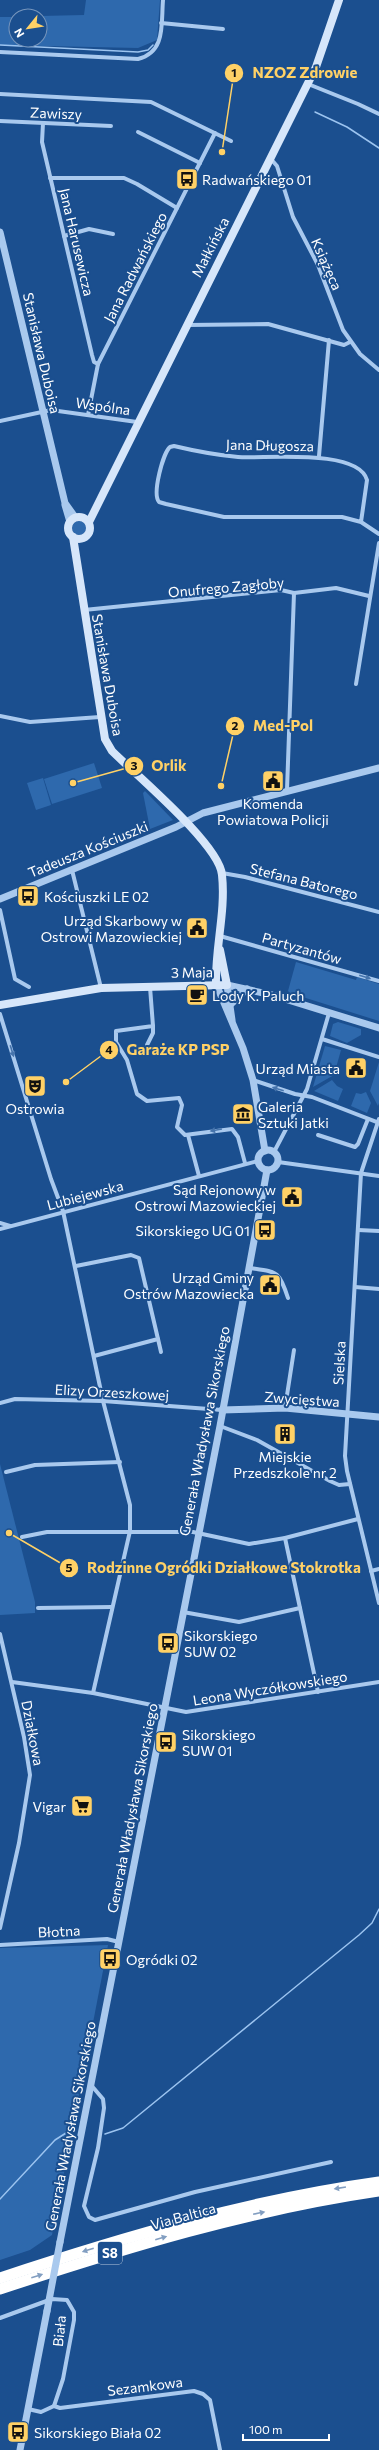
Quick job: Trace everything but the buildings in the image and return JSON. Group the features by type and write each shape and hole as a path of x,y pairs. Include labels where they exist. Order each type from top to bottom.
{"highway":[{"name":"Via Baltica","path":"0,2278 188,2220 268,2201 379,2182"},
{"name":"Via Baltica","path":"0,2289 134,2245 209,2225 299,2205 379,2191"}],"main road":[{"name":"Małkińska","path":"77,538 85,538 90,530 79,520 97,503 308,84 328,38 339,0"},
{"path":"77,538 68,530 79,520"},
{"name":"Stanisława Duboisa","path":"77,538 76,559 83,610 100,717 105,739 112,751 185,822 213,854 222,873 216,984"},
{"name":"Stanisława Duboisa","path":"219,939 227,985"},
{"name":"3 Maja","path":"0,1005 101,988 216,984 227,985"}],"street":[{"path":"0,52 138,59 151,54 158,44 163,0"},
{"path":"161,23 223,29"},
{"path":"308,84 379,114"},
{"path":"0,94 151,102 231,141"},
{"name":"Zawiszy","path":"0,121 111,126"},
{"name":"Jana Harusewicza","path":"43,123 42,142 50,178 92,355 94,362 98,364"},
{"path":"138,132 200,162"},
{"name":"Jana Radwańskiego","path":"88,416 98,364 215,133"},
{"name":"Książęca","path":"270,158 277,166 293,217 318,264 350,342 379,370"},
{"path":"50,178 124,178 177,208"},
{"path":"64,236 89,229 112,234"},
{"name":"Stanisława Duboisa","path":"0,232 2,248 65,503 79,520"},
{"path":"186,325 268,324 344,345 350,342"},
{"path":"319,456 329,340"},
{"name":"Wspólna","path":"0,421 51,410 137,422"},
{"name":"Jana Długosza","path":"170,447 239,457 319,456 359,469 366,474 367,480 361,522 342,517 224,517 159,502 155,494 165,454 170,447"},
{"path":"361,522 379,534"},
{"path":"356,684 369,596 379,544"},
{"name":"Onufrego Zagłoby","path":"83,610 281,590 294,593 336,588 369,596"},
{"path":"287,790 294,593"},
{"path":"0,716 30,722 100,717"},
{"name":"Tadeusza Kościuszki","path":"0,899 185,822 202,813 287,790 379,768"},
{"path":"72,870 101,988"},
{"name":"Stefana Batorego","path":"222,873 245,877 379,912"},
{"path":"0,910 15,979 29,987"},
{"name":"Partyzantów","path":"219,939 379,981"},
{"path":"216,984 220,997 232,1020 253,1080 265,1151"},
{"path":"227,985 232,1020"},
{"name":"3 Maja","path":"227,985 247,989 379,1028"},
{"path":"147,1045 153,1033 149,986"},
{"path":"230,1005 247,989"},
{"path":"278,1162 274,1152 304,1096 329,1013"},
{"path":"0,1014 51,1179 63,1211 76,1266 103,1401 130,1505 132,1521 93,1693"},
{"path":"153,1026 116,1031 116,1042 126,1058 140,1098 147,1101 175,1097 182,1101 177,1126 181,1133 188,1135 232,1129 238,1137 245,1163"},
{"path":"322,1039 379,1057"},
{"path":"253,1080 379,1122"},
{"path":"318,1135 355,1147 358,1144 368,1119"},
{"name":"Sielska","path":"379,1122 361,1173 345,1456 358,1519 379,1603"},
{"path":"188,1135 198,1176"},
{"path":"274,1152 265,1151 260,1155 258,1161 261,1167 267,1170 274,1168 278,1162"},
{"name":"Lubiejewska","path":"0,1229 245,1163 258,1161"},
{"path":"278,1162 379,1176"},
{"name":"Generała Władysława Sikorskiego","path":"20,2450 182,1612 220,1426 267,1170"},
{"path":"0,1223 10,1226"},
{"path":"358,1230 379,1231"},
{"path":"76,1266 131,1255 139,1258 161,1352"},
{"path":"249,1268 272,1272 281,1278 288,1298"},
{"path":"355,1287 379,1289"},
{"path":"94,1356 158,1339"},
{"path":"285,1408 294,1350"},
{"name":"Elizy Orzeszkowej","path":"0,1403 15,1399 103,1401 222,1410"},
{"name":"Zwycięstwa","path":"222,1410 285,1408 379,1417"},
{"path":"220,1426 257,1440 330,1481 339,1485 350,1484"},
{"path":"6,1472 35,1465 120,1462"},
{"path":"22,1537 47,1532 130,1531 198,1534 249,1544 284,1538 358,1519"},
{"path":"284,1538 318,1692"},
{"path":"371,1571 379,1569"},
{"path":"38,1608 112,1607"},
{"path":"182,1612 239,1622 300,1608"},
{"name":"Działkowa","path":"0,1634 12,1682 28,1759 30,1781 19,1843 0,1928"},
{"name":"Leona Wyczółkowskiego","path":"12,1682 93,1693 186,1712 379,1682"},
{"name":"Błotna","path":"0,1945 107,1939 119,1942"},
{"path":"91,2085 103,2099 104,2108 98,2148 84,2206 89,2217 95,2220 195,2192 331,2162"},
{"name":"Biała","path":"0,2318 52,2299 66,2300 70,2305 74,2320 63,2379 54,2406"},
{"name":"Sezamkowa","path":"54,2406 60,2408 194,2391 203,2394 210,2400 220,2450"},
{"path":"28,2409 41,2412 54,2406"}],"shaded area":[{"path":"86,0 160,0 157,40 138,48 48,46 48,16 84,15"},
{"path":"0,17 8,17 8,45 0,45"},
{"path":"76,521 82,521 86,525 86,531 82,535 76,535 72,531 72,525"},
{"path":"94,763 102,788 52,804 44,779"},
{"path":"43,778 51,805 36,810 27,783"},
{"path":"145,791 173,820 150,829 143,793"},
{"path":"296,962 356,980 357,977 379,984 379,1021 290,993 288,991"},
{"path":"338,1022 361,1029 361,1035 347,1043 330,1036 333,1024"},
{"path":"325,1046 341,1050 334,1075 313,1087"},
{"path":"379,1062 379,1103 378,1106 370,1091"},
{"path":"332,1080 337,1086 343,1089 338,1101 314,1091"},
{"path":"366,1092 371,1103 367,1113 351,1106 356,1093 361,1094"},
{"path":"0,1464 35,1602 35,1613 0,1615"},
{"path":"108,1945 52,2235 30,2250 0,2260 0,1948"}],"waterway":[{"path":"0,45 138,52 148,50 153,45"},
{"path":"315,112 347,127 379,148"},
{"path":"105,2134 123,2128 359,1935 372,1923 379,1909"},
{"path":"0,2199 55,2140 66,2133"}],"place":[{"name":"NZOZ Zdrowie","path":"222,152"},
{"name":"Radwańskiego 01","path":"187,179"},
{"name":"Komenda Powiatowa Policji","path":"273,781"},
{"name":"Orlik","path":"73,783"},
{"name":"Med-Pol","path":"221,786"},
{"name":"Kościuszki LE 02","path":"28,896"},
{"name":"Urząd Skarbowy w Ostrowi Mazowieckiej","path":"197,928"},
{"name":"Lody K. Paluch","path":"197,995"},
{"name":"Urząd Miasta","path":"356,1068"},
{"name":"Garaże KP PSP","path":"66,1082"},
{"name":"Ostrowia","path":"35,1086"},
{"name":"Galeria Sztuki Jatki","path":"243,1114"},
{"name":"Sąd Rejonowy w Ostrowi Mazowieckiej","path":"292,1197"},
{"name":"Sikorskiego UG 01","path":"265,1230"},
{"name":"Urząd Gminy Ostrów Mazowiecka","path":"270,1285"},
{"name":"Miejskie Przedszkole nr 2","path":"285,1434"},
{"name":"Rodzinne Ogródki Działkowe Stokrotka","path":"9,1533"},
{"name":"Sikorskiego SUW 02","path":"168,1643"},
{"name":"Sikorskiego SUW 01","path":"166,1742"},
{"name":"Vigar","path":"82,1806"},
{"name":"Ogródki 02","path":"110,1959"},
{"name":"Sikorskiego Biała 02","path":"18,2432"}]}
